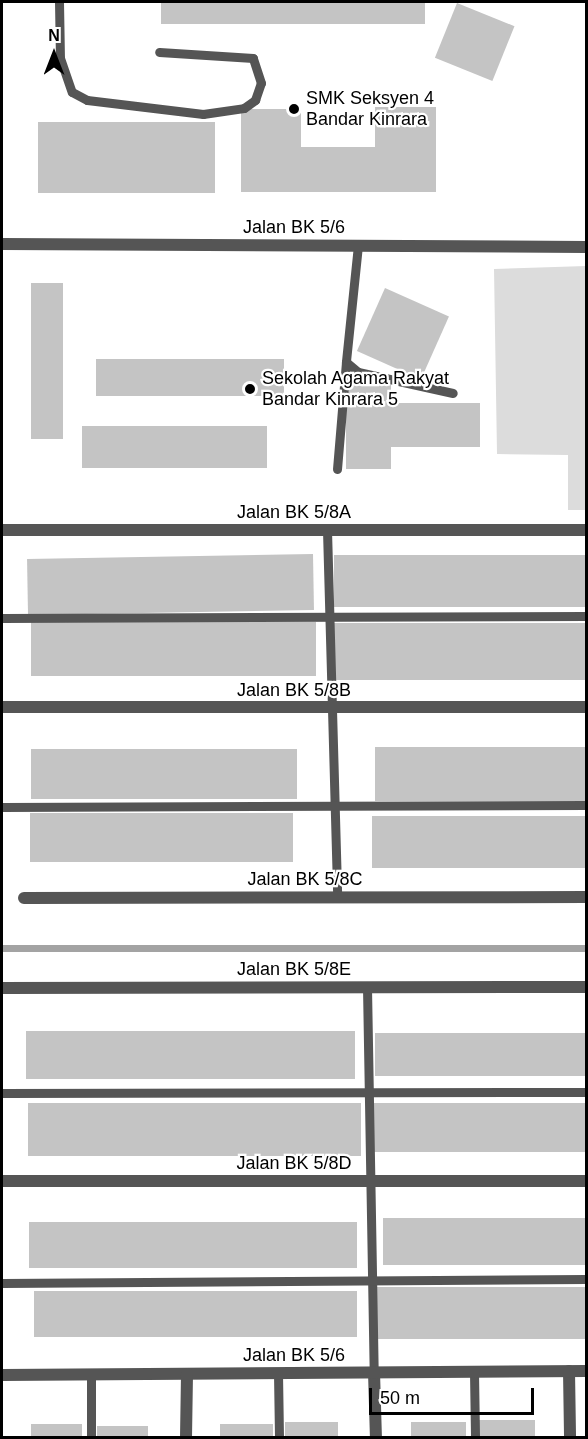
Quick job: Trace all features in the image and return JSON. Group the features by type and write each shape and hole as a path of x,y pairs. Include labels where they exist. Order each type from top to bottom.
{"street":[{"name":"Jalan BK 5/6","path":"2,244 586,247"},
{"name":"Jalan BK 5/8A","path":"2,530 586,530"},
{"name":"Jalan BK 5/8B","path":"2,707 586,707"},
{"name":"Jalan BK 5/8C","path":"24,898 586,897"},
{"name":"Jalan BK 5/8E","path":"2,988 586,987"},
{"name":"Jalan BK 5/8D","path":"2,1181 586,1181"},
{"path":"569,1371 570,1437"},
{"name":"Jalan BK 5/6","path":"2,1375 586,1371"},
{"path":"374,1372 376,1437"},
{"path":"186,1437 187,1374"}],"lane":[{"path":"59,2 60,58 72,92 87,100 203,114 244,108 255,100 261,83 254,58 159,52"},
{"path":"337,469 358,245"},
{"path":"346,362 358,372 453,393"},
{"path":"327,530 337,897"},
{"path":"2,618 330,615 586,616"},
{"path":"2,807 334,808 586,805"},
{"path":"367,987 374,1372"},
{"path":"2,1093 586,1092"},
{"path":"2,1283 586,1278"},
{"path":"474,1372 475,1437"},
{"path":"278,1373 279,1437"},
{"path":"91,1374 91,1437"}],"shaded area":[{"path":"586,266 586,510 568,510 568,455 497,454 494,269"}],"building":[{"path":"161,2 425,2 425,24 161,24"},
{"path":"457,3 514,26 492,81 435,58"},
{"path":"375,107 436,107 436,192 241,192 241,109 301,109 301,147 375,147"},
{"path":"38,122 215,122 215,193 38,193"},
{"path":"31,283 63,283 63,439 31,439"},
{"path":"385,288 449,316 421,380 357,351"},
{"path":"96,359 284,359 284,396 96,396"},
{"path":"346,382 391,382 391,403 480,403 480,447 391,447 391,469 346,469"},
{"path":"82,426 267,426 267,468 82,468"},
{"path":"313,554 314,610 28,615 27,559"},
{"path":"334,555 586,555 586,607 334,607"},
{"path":"31,622 316,622 316,676 31,676"},
{"path":"331,623 586,623 586,680 331,680"},
{"path":"375,747 586,747 586,801 375,801"},
{"path":"31,749 297,749 297,799 31,799"},
{"path":"30,813 293,813 293,862 30,862"},
{"path":"372,816 586,816 586,868 372,868"},
{"path":"26,1031 355,1031 355,1079 26,1079"},
{"path":"375,1033 586,1033 586,1076 375,1076"},
{"path":"28,1103 361,1103 361,1156 28,1156"},
{"path":"373,1103 586,1103 586,1152 373,1152"},
{"path":"383,1218 586,1218 586,1265 383,1265"},
{"path":"29,1222 357,1222 357,1268 29,1268"},
{"path":"376,1287 586,1287 586,1339 376,1339"},
{"path":"34,1291 357,1291 357,1337 34,1337"},
{"path":"476,1420 535,1420 535,1438 476,1438"},
{"path":"285,1422 338,1422 338,1438 285,1438"},
{"path":"411,1422 466,1422 466,1438 411,1438"},
{"path":"31,1424 82,1424 82,1438 31,1438"},
{"path":"220,1424 273,1424 273,1438 220,1438"},
{"path":"97,1426 148,1426 148,1438 97,1438"}],"waterway":[{"path":"2,948 586,948"}],"place":[{"name":"SMK Seksyen 4 Bandar Kinrara","path":"294,109"},
{"name":"Sekolah Agama Rakyat Bandar Kinrara 5","path":"250,389"}]}
